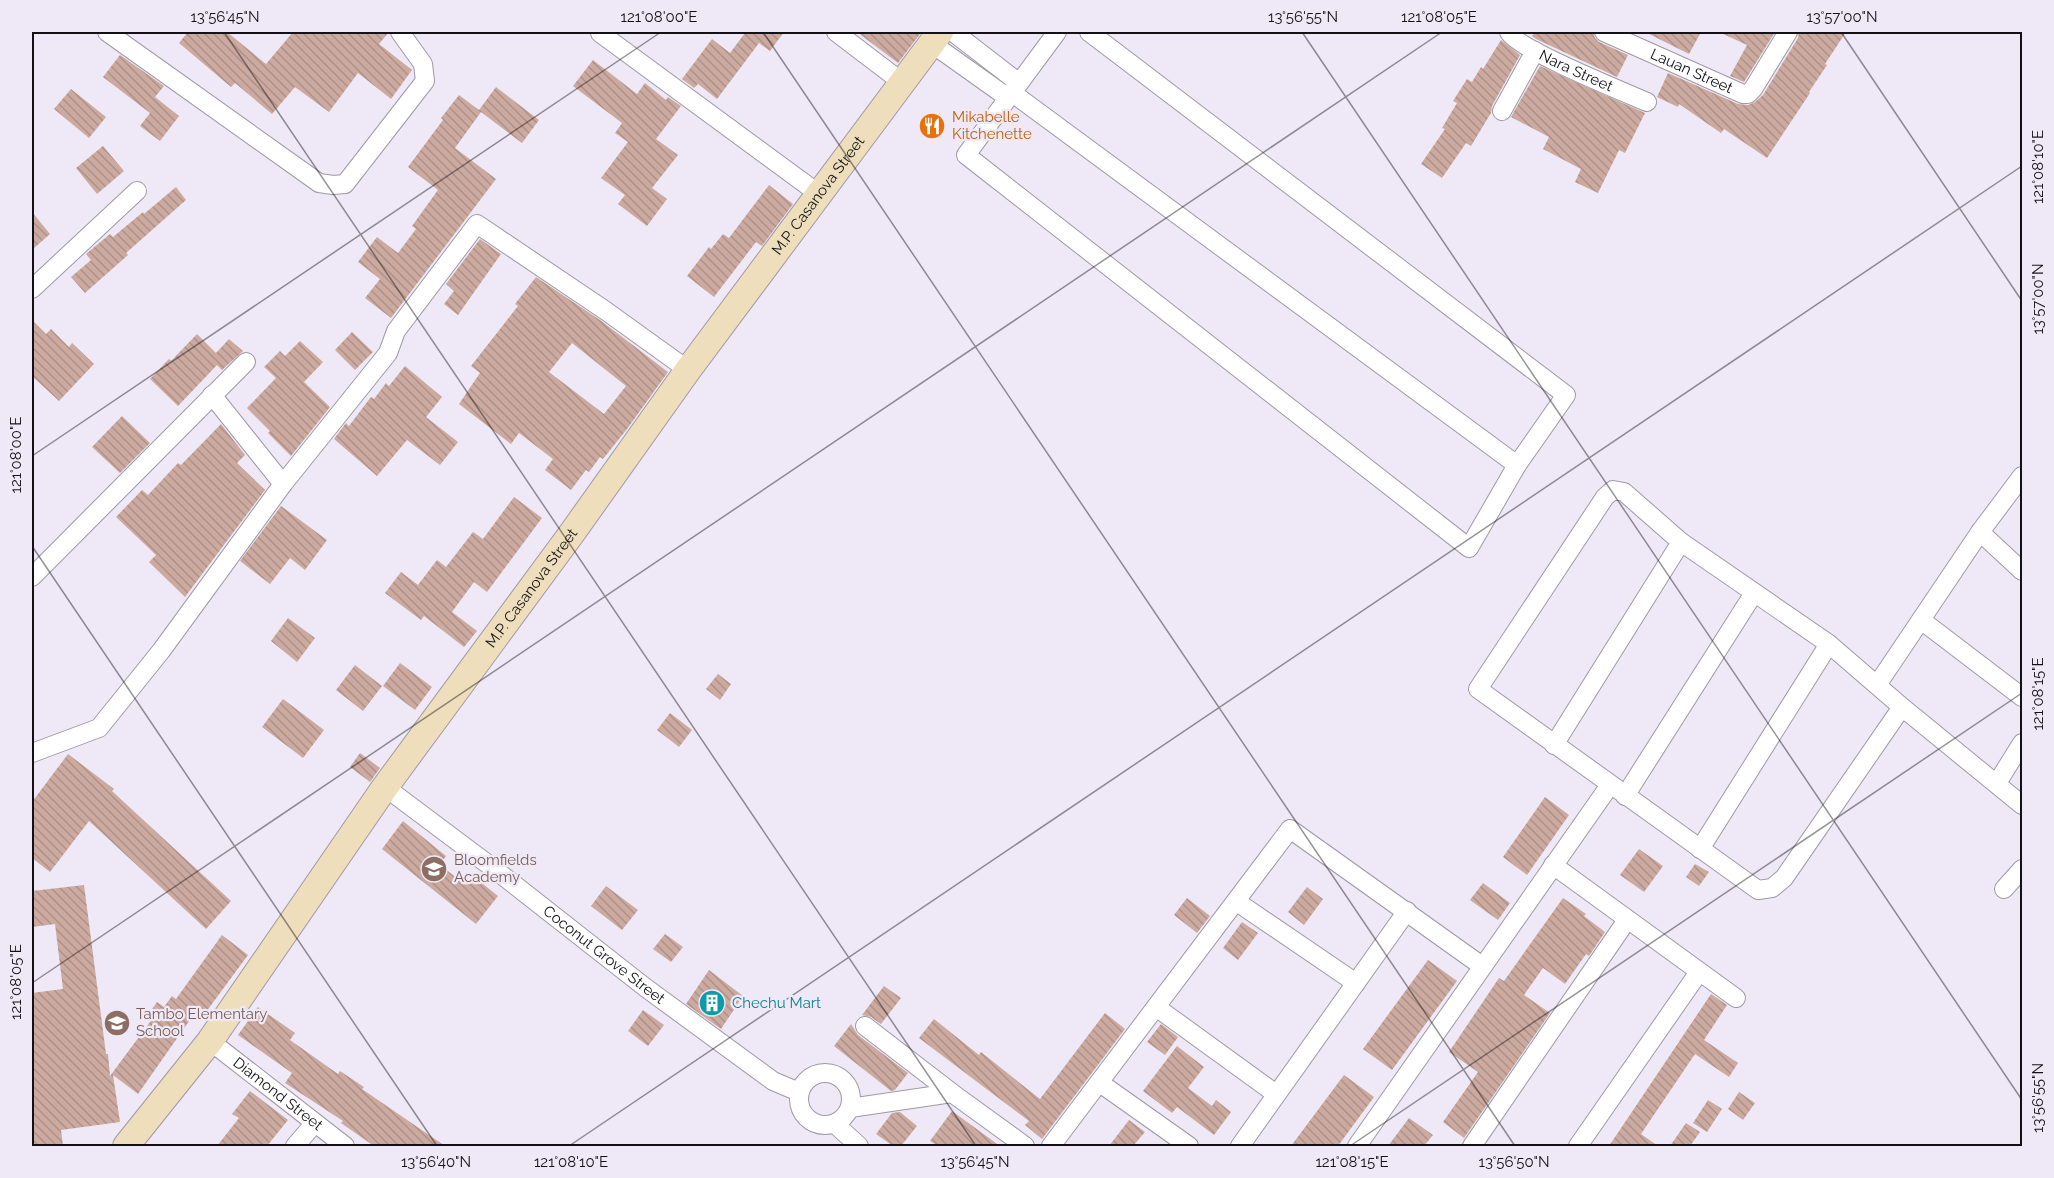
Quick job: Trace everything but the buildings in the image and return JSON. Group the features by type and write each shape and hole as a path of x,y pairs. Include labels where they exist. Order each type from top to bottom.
{"street":[{"path":"107,32 319,183 333,185 345,184 425,81 423,64 400,32"},
{"path":"836,32 903,83"},
{"path":"1057,32 966,155 1469,548 1516,465 1566,395 1089,32"},
{"name":"Nara Street","path":"1509,32 1514,39 1535,51 1647,102"},
{"name":"Lauan Street","path":"1604,32 1743,94 1748,94 1788,32"},
{"path":"600,33 819,194"},
{"path":"941,36 1516,465"},
{"name":"M.P. Casanova Street","path":"126,1146 210,1041 385,787 566,542 688,370 903,83 941,36"},
{"path":"1502,111 1535,51"},
{"path":"32,289 138,191"},
{"path":"32,753 99,728 161,651 283,484 388,353 396,330 477,224 606,311 688,370"},
{"path":"32,577 246,362"},
{"path":"212,395 283,484"},
{"path":"1877,685 1980,532 2022,476"},
{"path":"1902,707 1784,878 1772,888 1758,890 1478,689 1605,497 1613,490 1624,492 1681,542 1829,644 2022,805"},
{"path":"1980,532 2022,571"},
{"path":"1554,745 1681,542"},
{"path":"1625,796 1754,593"},
{"path":"1921,620 2022,697"},
{"path":"1700,849 1829,644"},
{"path":"1997,783 2022,743"},
{"path":"1357,1146 1610,785"},
{"name":"Coconut Grove Street","path":"385,787 655,995 773,1081 799,1092"},
{"path":"1051,1146 1290,829 1482,966"},
{"path":"1553,865 1736,998"},
{"path":"2004,889 2022,869"},
{"path":"1237,902 1356,983"},
{"path":"1240,1146 1407,911"},
{"path":"1472,1146 1627,920"},
{"path":"1578,1146 1699,972"},
{"path":"1156,1007 1276,1094"},
{"path":"865,1026 1025,1146"},
{"name":"Diamond Street","path":"210,1041 345,1146"},
{"path":"827,1073 838,1076 847,1085 851,1096 850,1108 835,1124 825,1126 816,1124 807,1119 801,1111 798,1102 799,1092 805,1082 815,1074 827,1073"},
{"path":"1100,1083 1189,1146"},
{"path":"850,1108 952,1093"},
{"path":"295,1146 314,1124"},
{"path":"835,1124 860,1146"}],"place":[{"name":"Mikabelle Kitchenette","path":"932,126"},
{"name":"Bloomfields Academy","path":"434,869"},
{"name":"Chechu Mart","path":"712,1003"},
{"name":"Tambo Elementary School","path":"117,1023"}]}
